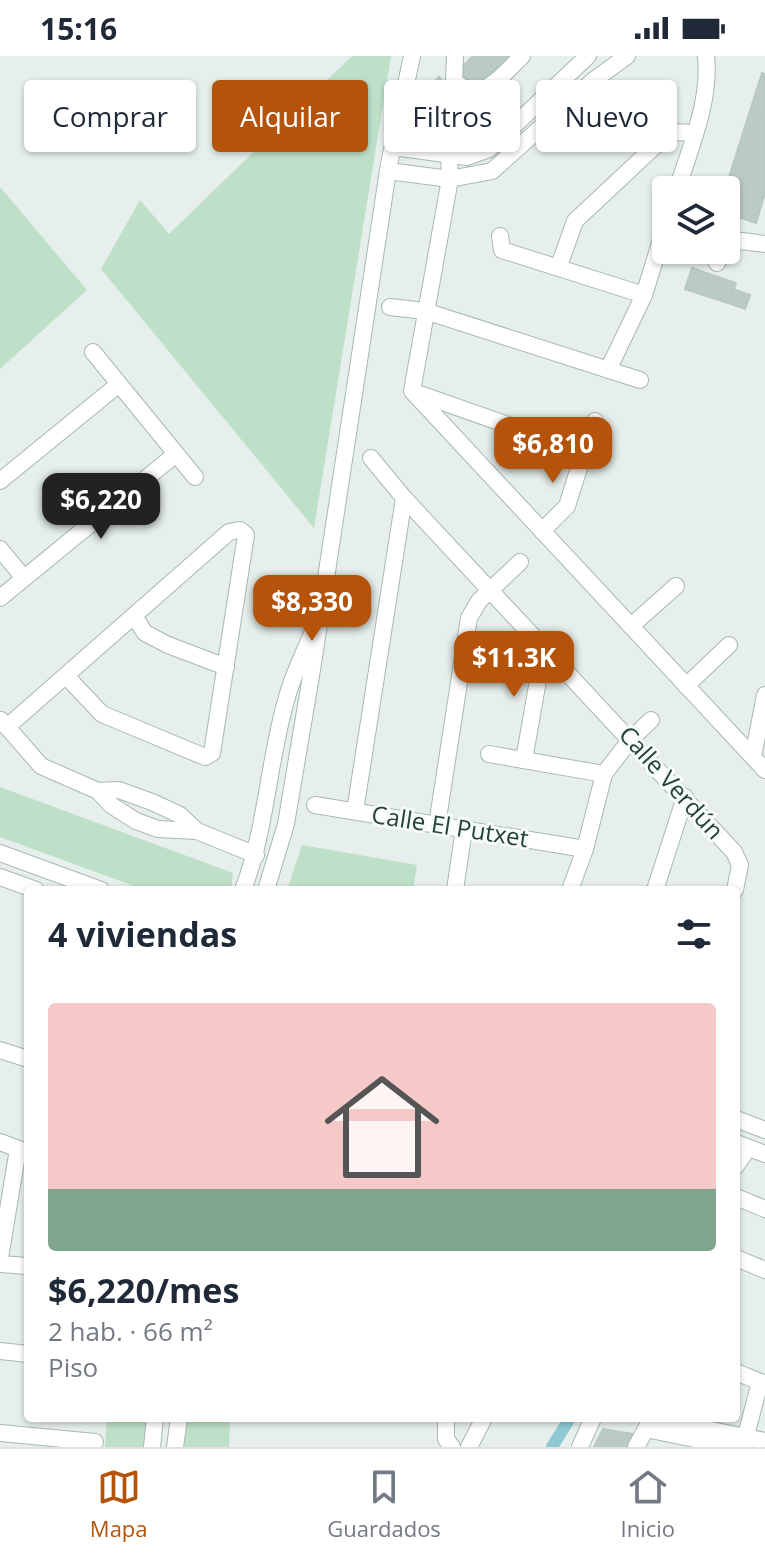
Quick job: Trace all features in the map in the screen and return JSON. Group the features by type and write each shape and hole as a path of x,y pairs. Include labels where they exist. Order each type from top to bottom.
{"street":[{"path":"407,80 412,56"},
{"path":"455,56 454,80 461,87 479,92 489,87 522,56"},
{"path":"428,152 467,157 489,149 588,56"},
{"path":"388,171 450,179 492,171 594,80 627,56"},
{"path":"681,176 708,77 706,56"},
{"path":"559,266 575,221 587,207 670,132 695,133"},
{"path":"244,886 256,855 280,726 305,668 318,622 393,152"},
{"path":"412,391 450,179 449,155"},
{"path":"500,236 502,250 644,295"},
{"path":"740,242 765,244"},
{"path":"608,370 644,295 654,264"},
{"path":"390,307 425,311 640,380"},
{"path":"93,352 195,477"},
{"path":"0,481 119,384"},
{"path":"412,391 584,452"},
{"path":"412,391 765,770"},
{"path":"542,531 567,506 595,421"},
{"path":"0,598 176,454"},
{"name":"Calle Verdún","path":"371,458 404,498 734,852 740,865 736,886"},
{"path":"355,811 404,498"},
{"path":"66,676 102,714 205,757 212,753 246,535 240,530 229,532 66,676 4,723 41,766 98,791 111,805 136,821 168,830 197,831 256,855"},
{"path":"0,549 24,578"},
{"path":"437,825 469,618 479,601 520,562"},
{"path":"631,626 676,586"},
{"path":"134,616 145,633 226,667"},
{"path":"686,686 729,645"},
{"path":"524,760 544,646"},
{"path":"267,886 286,824 305,668"},
{"path":"753,757 765,695"},
{"path":"571,886 585,849 604,774 631,739 651,720"},
{"path":"489,754 604,774"},
{"path":"98,791 119,790 152,802 180,815 197,831"},
{"path":"656,886 685,797"},
{"name":"Calle El Putxet","path":"315,805 585,849"},
{"path":"456,886 464,829"},
{"path":"0,853 90,886"},
{"path":"0,877 25,886"},
{"path":"0,1050 24,1058"},
{"path":"740,1121 765,1130"},
{"path":"0,1142 23,1150 0,1261 24,1265"},
{"path":"742,1145 765,1154"},
{"path":"740,1199 765,1209"},
{"path":"740,1260 765,1270"},
{"path":"0,1351 24,1354"},
{"path":"740,1374 763,1383 741,1444"},
{"path":"152,1447 155,1422"},
{"path":"175,1447 178,1422"},
{"path":"446,1422 446,1439 452,1447"},
{"path":"469,1447 482,1422"},
{"path":"580,1447 591,1422"},
{"path":"636,1447 651,1422 741,1444 765,1441"},
{"path":"0,1433 64,1443 95,1442"}],"green space":[{"path":"352,56 391,56 387,80 384,80 384,99 314,528 101,269 140,200 169,234 253,152 368,152 368,80 327,80"},
{"path":"0,187 87,290 0,369"},
{"path":"0,787 233,873 231,886 134,886 0,837"},
{"path":"302,845 417,865 414,886 288,886"},
{"path":"107,1422 146,1422 143,1447 105,1447"},
{"path":"187,1422 230,1422 229,1447 184,1447"}],"building":[{"path":"473,56 483,56 498,71 489,80 464,80 461,74 463,66"},
{"path":"483,56 510,56 498,71"},
{"path":"762,73 765,74 765,119 749,114"},
{"path":"749,114 765,119 765,193 756,223 740,218 740,176 729,176"},
{"path":"692,268 736,283 728,303 685,289"},
{"path":"733,289 750,295 745,309 728,303"},
{"path":"603,1429 633,1434 626,1447 594,1447"}],"waterway":[{"path":"552,1447 568,1422"}]}
